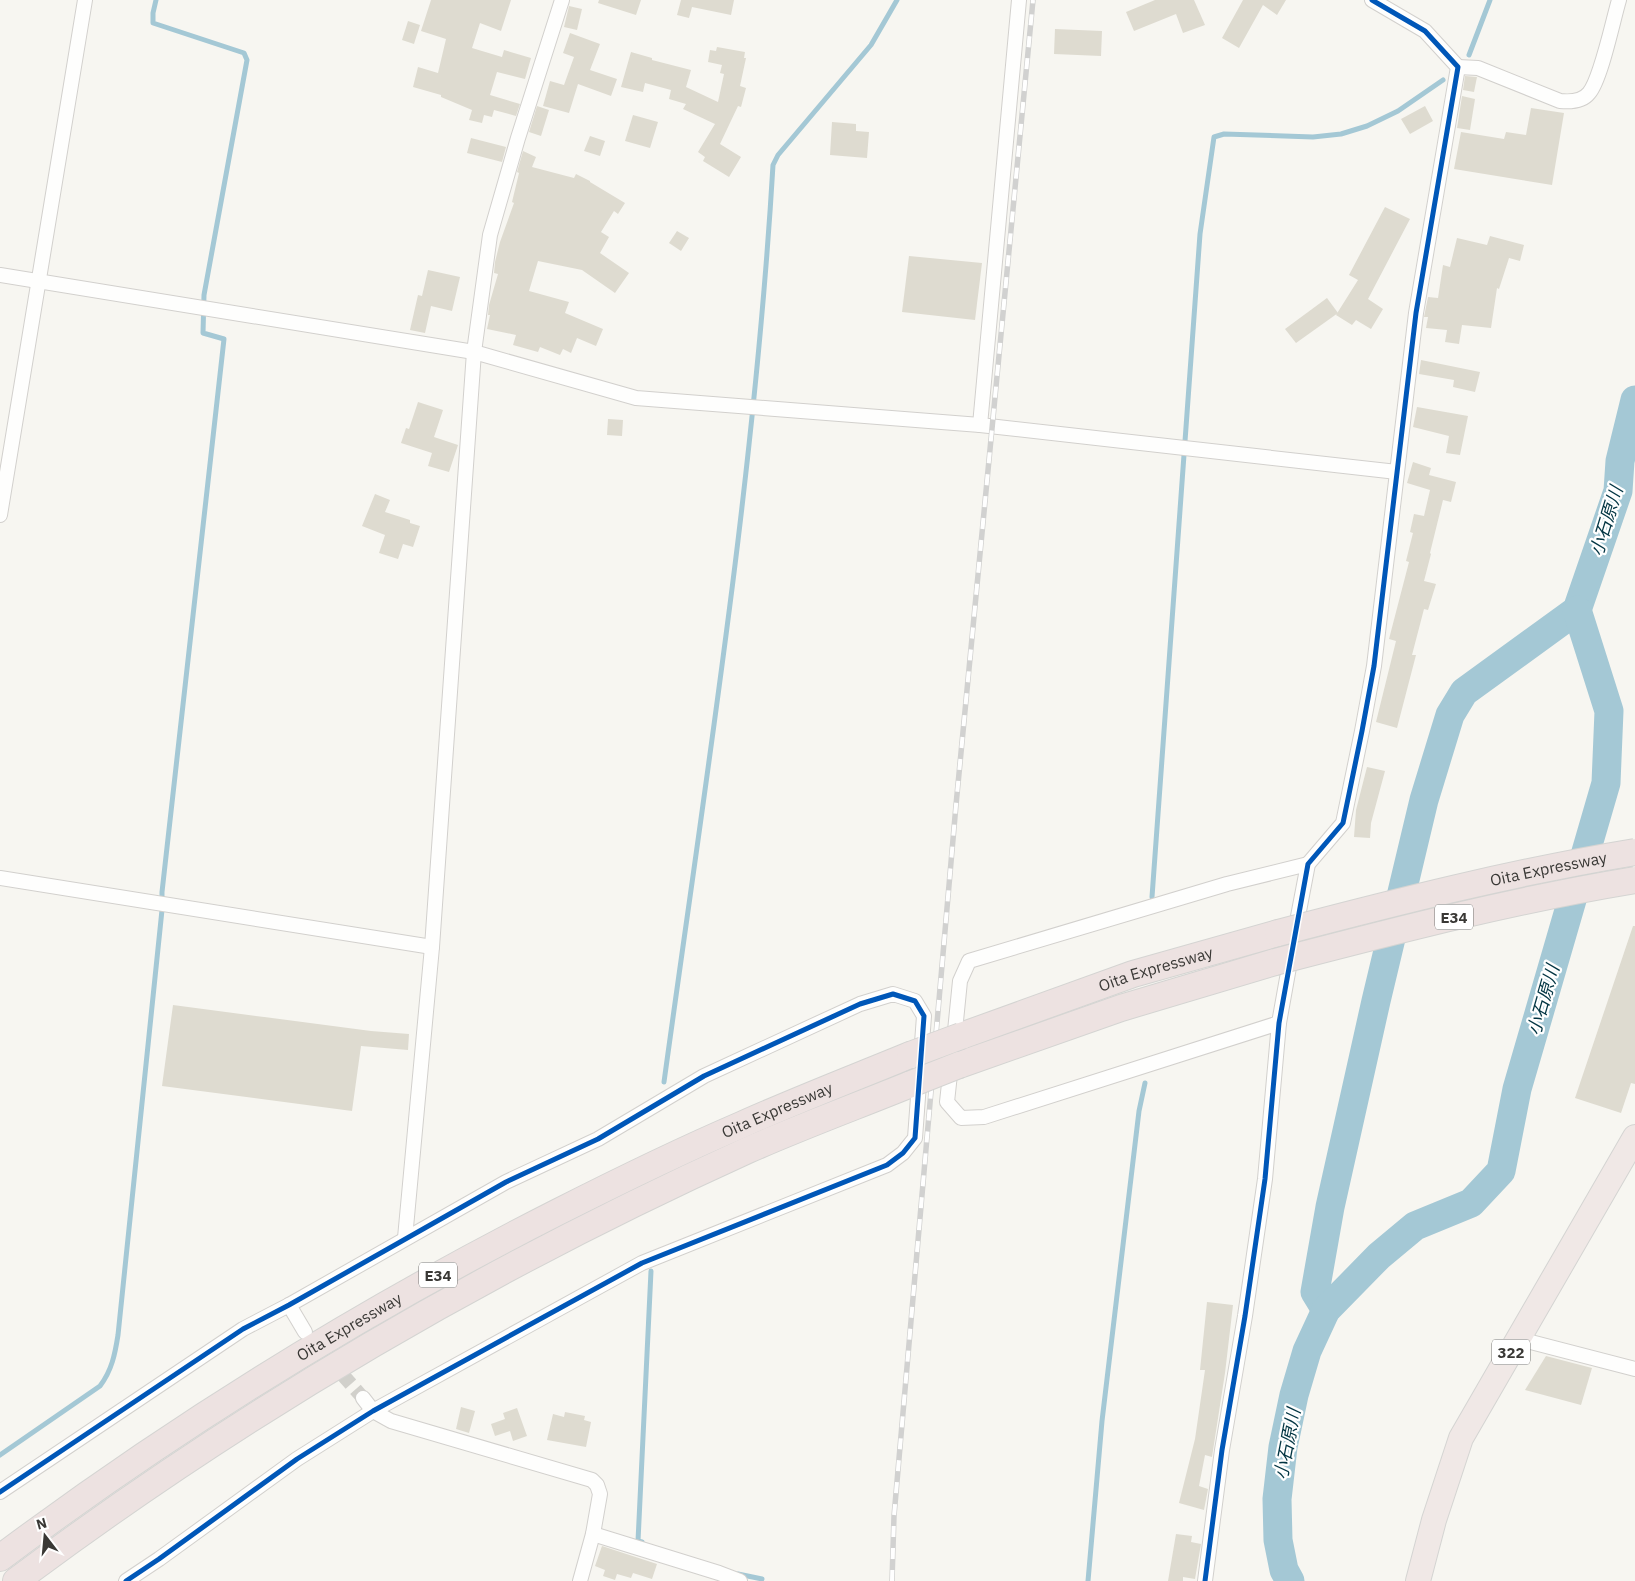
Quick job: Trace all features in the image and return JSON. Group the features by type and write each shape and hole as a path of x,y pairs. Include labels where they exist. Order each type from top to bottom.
{"highway":[{"name":"Oita Expressway","path":"0,1558 118,1472 218,1406 391,1301 480,1252 604,1188 740,1125 910,1055 1133,974 1278,933 1420,896 1635,852"},
{"name":"Oita Expressway","path":"16,1581 135,1495 232,1430 319,1376 491,1278 750,1150 959,1065 1121,1008 1274,962 1426,923 1635,880"},
{"name":"322","path":"1418,1581 1434,1520 1461,1438 1635,1138"}],"street":[{"path":"0,515 85,0"},
{"path":"405,1238 432,947 474,352 490,235 518,138 562,0"},
{"path":"980,426 1019,0"},
{"path":"1372,0 1425,31 1458,68 1478,68 1560,101 1572,102 1589,94 1596,80 1619,0"},
{"path":"1205,1581 1222,1450 1245,1316 1265,1179 1279,1023 1308,864 1343,823 1374,666 1416,313 1458,68"},
{"path":"0,275 474,352 636,398 980,426 1397,472"},
{"path":"1279,1023 984,1117 961,1118 948,1102 960,981 969,962 1227,884 1308,864"},
{"path":"0,878 432,947"},
{"path":"0,1492 243,1329 506,1182 598,1138 704,1076 860,1004 893,994 915,1001 924,1016 915,1138 903,1153 887,1165 642,1263 373,1411 297,1459 126,1581"},
{"path":"289,1305 305,1332"},
{"path":"1519,1339 1635,1369"},
{"path":"363,1398 373,1411 391,1422 592,1480 597,1484 600,1494 593,1534 580,1581"},
{"path":"593,1534 718,1577 740,1581"}],"building":[{"path":"431,0 511,0 501,31 480,23 472,48 502,57 504,50 531,58 525,79 497,72 490,95 520,104 516,116 494,110 492,117 484,115 482,123 469,120 472,110 441,97 441,95 413,87 418,67 438,73 446,39 421,31"},
{"path":"599,0 641,0 636,15 598,3"},
{"path":"681,0 734,0 731,15 692,7 689,18 677,15"},
{"path":"1155,0 1194,0 1205,25 1183,33 1176,14 1134,31 1126,12"},
{"path":"1243,0 1286,0 1277,15 1263,5 1239,48 1222,38"},
{"path":"569,6 582,9 577,30 564,27"},
{"path":"408,21 420,25 414,44 402,40"},
{"path":"1055,29 1102,31 1101,56 1054,54"},
{"path":"570,33 600,44 590,70 617,79 611,96 578,84 569,113 543,106 550,81 564,85 574,57 563,53"},
{"path":"717,47 745,52 744,58 746,58 740,86 746,88 741,107 738,106 720,144 741,157 729,177 703,161 705,157 698,152 715,124 683,109 686,104 669,99 671,90 645,83 643,92 621,87 631,52 652,58 652,60 691,70 686,87 718,102 724,74 720,73 722,65 708,62 710,50 716,51"},
{"path":"1465,76 1477,77 1474,92 1463,90"},
{"path":"1462,96 1475,99 1470,130 1457,128"},
{"path":"537,106 549,110 541,136 529,132"},
{"path":"1425,106 1433,121 1410,134 1401,119"},
{"path":"1531,108 1564,113 1552,185 1454,169 1461,132 1504,139 1506,132 1526,135"},
{"path":"633,115 658,122 650,148 625,141"},
{"path":"832,122 856,124 856,131 869,132 867,158 830,155"},
{"path":"590,136 605,141 600,156 584,151"},
{"path":"471,138 506,147 502,162 467,153"},
{"path":"523,151 536,157 532,167 574,178 576,174 625,203 618,214 614,211 601,232 609,237 600,253 629,273 615,293 582,270 538,261 529,291 569,302 565,313 603,329 596,346 577,338 571,353 563,349 560,355 540,347 538,352 513,345 516,335 487,329 490,315 488,315 489,305 498,274 494,273 495,262 514,203 512,202 519,173 517,172"},
{"path":"1385,207 1410,219 1368,299 1383,309 1371,329 1356,320 1352,325 1336,315 1358,280 1349,275"},
{"path":"677,231 689,238 681,251 669,243"},
{"path":"1490,236 1524,245 1520,261 1509,258 1499,289 1497,288 1491,328 1462,325 1459,344 1445,342 1447,330 1426,328 1428,317 1424,317 1428,297 1438,298 1443,265 1450,267 1457,238 1487,245"},
{"path":"909,256 982,263 975,320 902,312"},
{"path":"428,270 460,277 452,311 431,306 425,333 410,330 418,295 422,296"},
{"path":"1327,298 1338,313 1296,343 1285,329"},
{"path":"1421,360 1480,372 1475,392 1453,387 1454,380 1419,374"},
{"path":"418,402 443,410 434,437 458,445 449,472 428,466 432,453 401,443 406,428 409,429"},
{"path":"1417,407 1468,416 1460,455 1446,453 1449,436 1413,427"},
{"path":"608,419 623,420 622,436 607,435"},
{"path":"1413,462 1431,468 1429,475 1456,482 1451,502 1443,500 1430,553 1424,581 1436,584 1428,610 1424,609 1412,655 1416,655 1397,728 1376,722 1396,641 1389,639 1409,562 1406,561 1413,533 1410,532 1414,514 1424,516 1430,490 1407,483"},
{"path":"375,494 390,500 385,512 410,520 410,523 420,526 413,547 403,544 398,559 379,553 385,535 362,526"},
{"path":"1367,767 1385,771 1371,823 1370,838 1354,837 1356,810"},
{"path":"1633,926 1635,926 1635,1084 1631,1083 1621,1113 1575,1098"},
{"path":"173,1005 371,1031 409,1034 408,1050 361,1046 352,1111 162,1086"},
{"path":"1207,1302 1233,1305 1212,1457 1205,1455 1199,1486 1208,1489 1204,1510 1179,1503 1195,1439 1205,1370 1200,1370"},
{"path":"1546,1356 1592,1368 1581,1405 1525,1390"},
{"path":"461,1407 475,1411 469,1433 456,1429"},
{"path":"517,1408 527,1436 513,1441 510,1431 495,1436 491,1424 505,1419 503,1413"},
{"path":"565,1412 585,1416 584,1420 591,1422 586,1447 547,1440 553,1414 564,1417"},
{"path":"1176,1534 1192,1536 1191,1542 1201,1544 1195,1579 1183,1577 1183,1581 1168,1581"},
{"path":"602,1546 657,1564 652,1579 633,1573 631,1578 617,1574 615,1580 603,1576 605,1570 595,1566"}],"waterway":[{"path":"0,1455 100,1386 112,1362 118,1335 162,910 162,892 224,339 203,333 204,295 247,60 244,53 153,23 156,0"},
{"path":"664,1082 728,624 742,510 765,280 773,165 778,155 871,45 897,0"},
{"path":"1469,55 1490,0"},
{"path":"1152,897 1200,234 1214,137 1224,134 1313,137 1341,134 1367,126 1398,111 1443,80"},
{"name":"小石原川","path":"1326,1310 1315,1292 1330,1207 1376,1001 1424,800 1450,715 1464,692 1577,610 1618,491 1620,461 1635,400"},
{"name":"小石原川","path":"1290,1581 1284,1570 1278,1540 1277,1499 1283,1447 1294,1395 1307,1351 1326,1310 1379,1256 1415,1226 1471,1203 1501,1171 1517,1089 1606,783 1609,711 1577,610"},
{"path":"1088,1581 1102,1421 1139,1111 1145,1083"},
{"path":"642,1542 638,1541 651,1271"},
{"path":"738,1574 762,1579"}],"tunnel":[{"path":"314,1342 363,1398"}],"railway":[{"path":"892,1581 894,1516 956,805 1033,0"}],"cycle path":[{"path":"1205,1581 1222,1450 1245,1316 1265,1179 1279,1023 1308,864 1343,823 1362,731 1374,666 1416,313 1458,67 1425,31 1372,0"},
{"path":"0,1492 243,1329 506,1182 598,1139 704,1076 860,1004 893,994 915,1001 924,1016 915,1138 903,1153 887,1165 642,1263 373,1411 297,1459 126,1581"}]}
